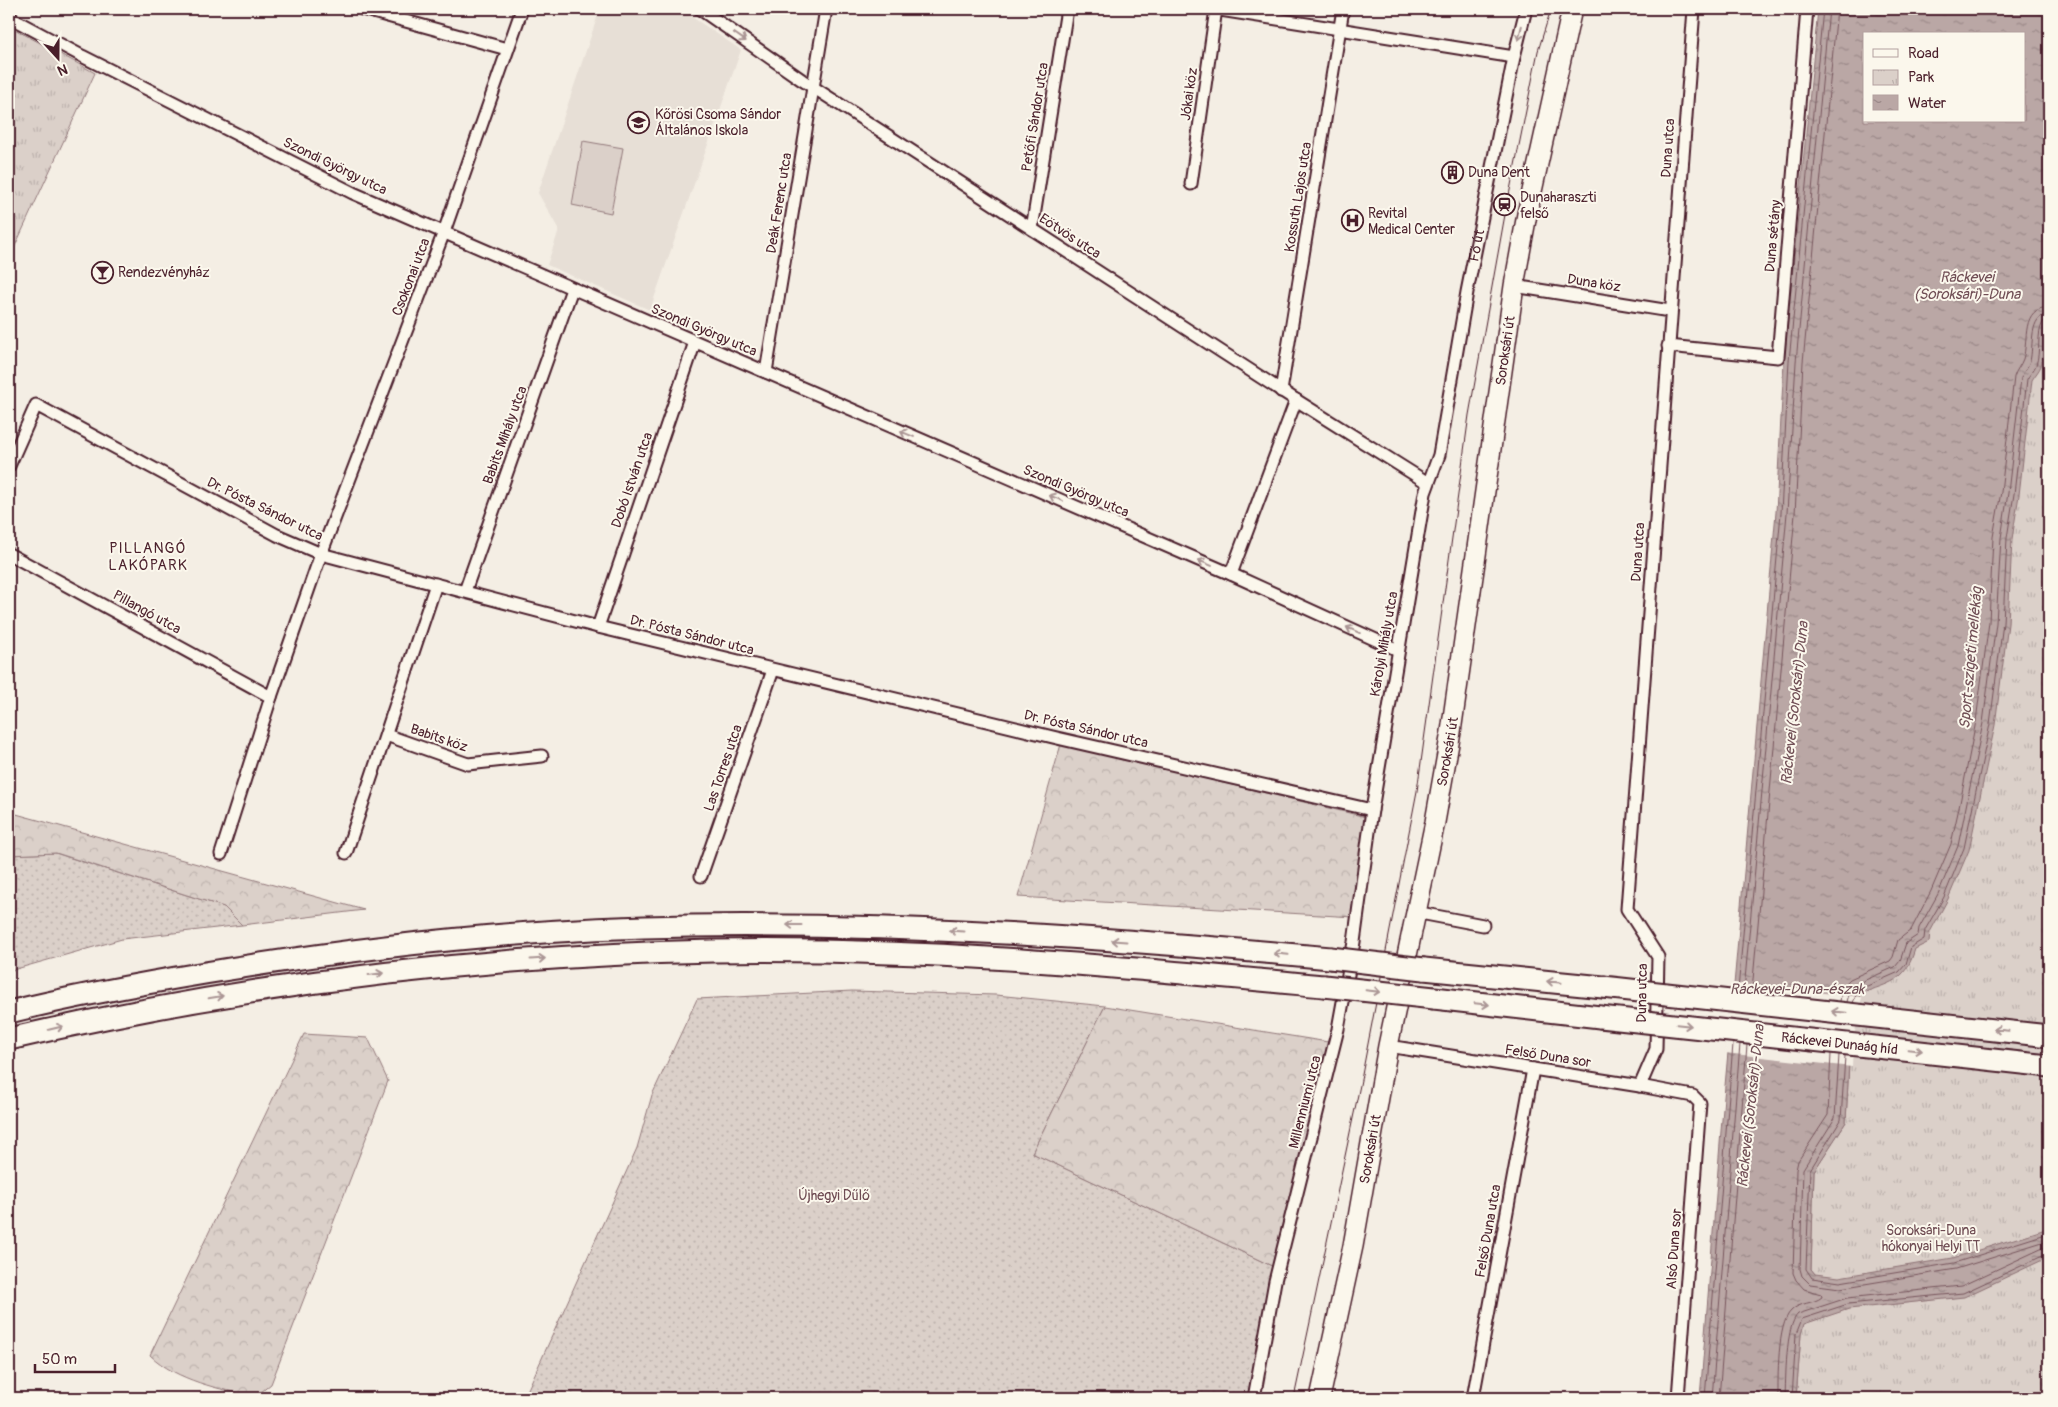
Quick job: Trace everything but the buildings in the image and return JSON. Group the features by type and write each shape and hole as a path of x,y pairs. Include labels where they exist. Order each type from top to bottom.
{"highway":[{"path":"9,1012 143,984 272,962 442,941 594,929 782,925 915,929 1231,949 1330,958 2049,1036"},
{"name":"Ráckevei Dunaág híd","path":"9,1040 108,1017 271,988 378,974 481,963 620,954 716,951 917,954 1091,965 1324,986 2049,1066"}],"main road":[{"path":"1553,101 1572,9"},
{"path":"1553,101 1560,82 1579,9"},
{"name":"Soroksári út","path":"1320,1398 1353,1246 1388,1046 1435,822 1451,732 1504,341 1527,214 1553,101"}],"street":[{"path":"362,9 507,49"},
{"name":"Csokonai utca","path":"221,854 271,697 321,554 444,232 522,9"},
{"name":"Eötvös utca","path":"700,9 814,87 1032,229 1281,391 1428,483"},
{"name":"Deák Ferenc utca","path":"766,372 826,9"},
{"name":"Petőfi Sándor utca","path":"1032,229 1068,9"},
{"path":"1215,9 1514,57"},
{"name":"Jókai köz","path":"1191,184 1215,9"},
{"name":"Kossuth Lajos utca","path":"1281,391 1343,9"},
{"name":"Fő út","path":"1428,483 1439,456 1467,292 1514,57 1526,9"},
{"name":"Duna utca","path":"1640,1086 1656,1048 1658,958 1627,909 1670,311 1694,9"},
{"name":"Duna sétány","path":"1668,346 1778,356 1807,9"},
{"name":"Szondi György utca","path":"9,17 353,193 1231,574 1398,650"},
{"name":"Duna köz","path":"1514,286 1670,311"},
{"name":"Babits Mihály utca","path":"465,591 572,288"},
{"name":"Dobó István utca","path":"598,628 695,342"},
{"path":"1231,574 1296,400"},
{"name":"Dr. Pósta Sándor utca","path":"9,466 36,405 277,535 321,554 598,628 1072,742 1372,810"},
{"name":"Károlyi Mihály utca","path":"1372,810 1428,483"},
{"name":"Pillangó utca","path":"9,554 271,697"},
{"path":"346,853 436,584"},
{"name":"Las Torres utca","path":"701,876 773,670"},
{"name":"Babits köz","path":"386,735 468,764 542,756"},
{"name":"Millenniumi utca","path":"1254,1398 1275,1281 1338,1029 1354,942 1372,810"},
{"path":"1415,912 1483,925"},
{"name":"Felső Duna sor","path":"1388,1046 1640,1086 1693,1096 1700,1103"},
{"name":"Felső Duna utca","path":"1473,1398 1533,1069"},
{"name":"Alsó Duna sor","path":"1678,1398 1700,1103"}],"shaded area":[{"name":"Kőrösi Csoma Sándor Általános Iskola","path":"600,9 680,9 741,50 650,310 547,265 559,230 538,193"}],"green space":[{"name":"Soroksári-Duna hókonyai Helyi TT","path":"2049,9 2049,1398 1796,1398 1801,1334 1815,1274 1811,1269 1814,1171 1846,1122 1850,1042 1860,994 1875,988 2024,122 2026,122 2026,32"},
{"path":"9,26 95,73 9,259"},
{"path":"583,141 623,148 611,213 572,205"},
{"path":"1061,744 1366,817 1354,917 1018,897"},
{"path":"9,812 364,910 242,925 224,907 56,853 9,855"},
{"path":"55,853 224,907 242,925 122,939 9,971 9,855"},
{"name":"Újhegyi Dűlő","path":"852,991 996,995 1105,1006 1032,1153 1274,1267 1249,1398 524,1398 637,1148 652,1095 697,999"},
{"path":"1105,1006 1328,1042 1274,1267 1032,1153"},
{"path":"304,1034 368,1038 388,1081 271,1384 255,1397 186,1378 161,1364 150,1355"}],"water":[{"name":"Ráckevei-Duna-észak","path":"1818,9 2049,9 2049,323 2045,332 2041,366 2032,380 2012,539 2008,624 1995,725 1969,850 1948,899 1930,932 1929,942 1915,949 1906,969 1895,980 1860,994 1850,1042 1846,1122 1814,1171 1811,1269 1815,1274 1839,1277 1953,1258 2049,1228 2049,1257 1964,1297 1849,1309 1804,1324 1801,1334 1796,1398 1700,1398 1721,1131 1776,512 1784,361"}],"pier":[{"path":"1731,983 1862,997 1853,1042 1852,1067 1725,1053"}],"tram line":[{"path":"1294,1398 1360,1085 1417,791 1469,415 1504,220 1538,51 1551,9"}],"place":[{"name":"Kőrösi Csoma Sándor Általános Iskola","path":"639,122"},
{"name":"Duna Dent","path":"1452,172"},
{"name":"Dunaharaszti felső","path":"1504,205"},
{"name":"Revital Medical Center","path":"1352,221"},
{"name":"Rendezvényház","path":"102,272"}],"district":[{"name":"PILLANGÓ LAKÓPARK","path":"148,556"}],"water label":[{"name":"Ráckevei (Soroksári)-Duna","path":"1967,286"},
{"name":"Sport-szigeti mellékág","path":"1971,658"},
{"name":"Ráckevei (Soroksári)-Duna","path":"1795,703"},
{"name":"Ráckevei (Soroksári)-Duna","path":"1751,1106"}]}
